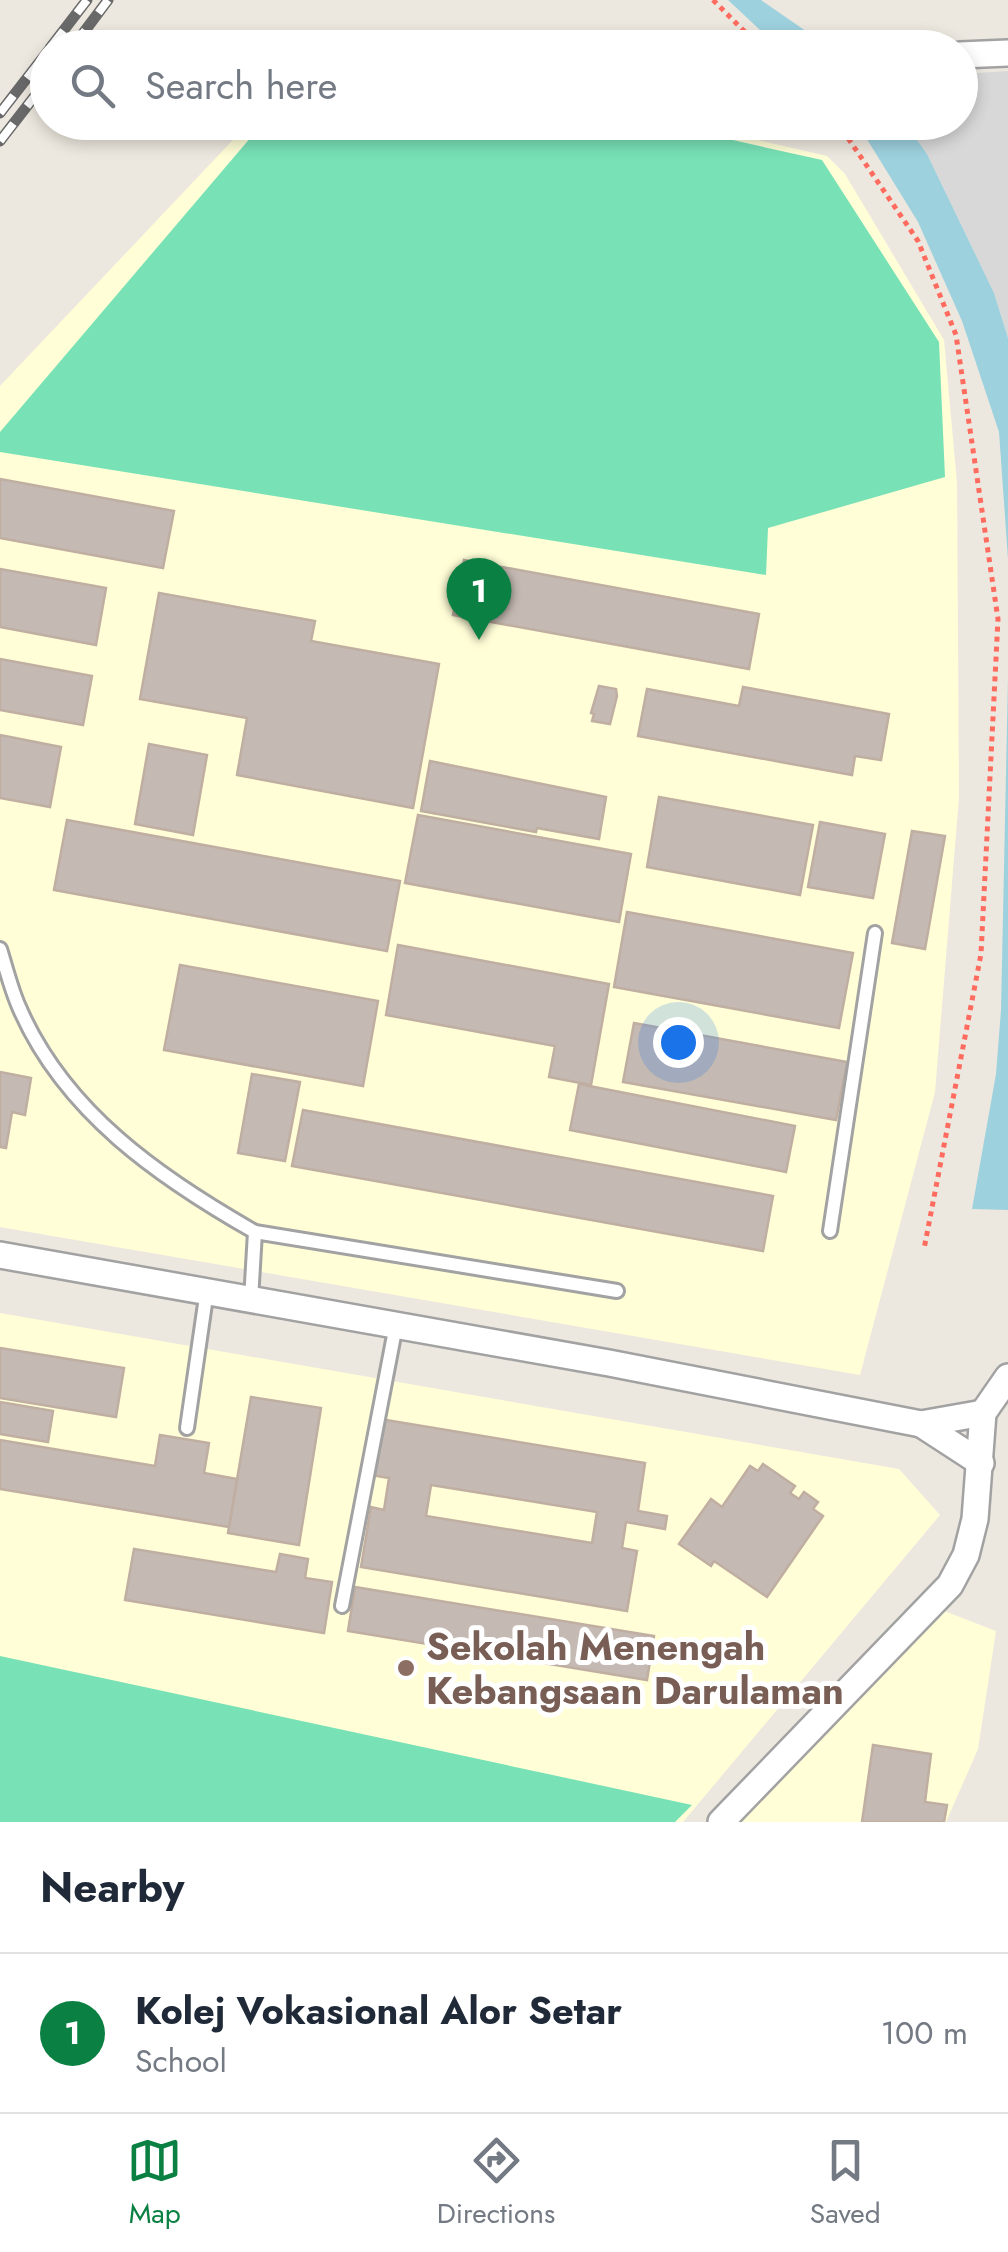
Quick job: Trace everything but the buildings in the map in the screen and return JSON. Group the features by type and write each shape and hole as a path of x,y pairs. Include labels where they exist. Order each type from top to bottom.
{"street":[{"path":"978,54 1008,53"},
{"path":"0,1254 921,1424 983,1413"},
{"path":"721,1822 950,1585 966,1555 975,1519 983,1413 1008,1377"},
{"path":"921,1424 981,1463"}],"lane":[{"path":"830,1232 875,934"},
{"path":"0,948 19,1007 36,1040 85,1107 149,1166 255,1232 618,1291"},
{"path":"252,1300 255,1232"},
{"path":"187,1428 207,1290"},
{"path":"342,1606 396,1325"}],"path":[{"path":"713,0 743,30"},
{"path":"849,140 918,241 956,335 998,620 981,954 924,1249"}],"shaded area":[{"path":"1008,71 1008,338 994,293 917,140 978,140 978,73"},
{"path":"233,140 757,140 827,156 845,174 944,340 957,483 959,797 935,1092 860,1375 0,1227 0,386"},
{"name":"Sekolah Menengah Kebangsaan Darulaman","path":"0,1313 899,1469 940,1515 683,1822 0,1822"},
{"path":"939,1609 996,1631 978,1749 946,1822 732,1822"}],"green space":[{"path":"249,140 732,140 822,160 939,342 945,477 768,528 766,575 0,452 0,432"},
{"path":"0,1656 692,1805 675,1822 0,1822"}],"water":[{"path":"728,0 761,0 804,30 760,30"},
{"path":"867,140 917,140 994,293 1008,338 1008,559 999,432 962,321 918,222"},
{"path":"1008,678 1008,1210 972,1209 996,1074 1001,1010"}],"railway":[{"path":"64,30 87,0"},
{"path":"86,30 108,0"},
{"path":"0,113 30,74"},
{"path":"0,141 30,102"}],"place":[{"name":"Kolej Vokasional Alor Setar","path":"479,640"},
{"name":"Sekolah Menengah Kebangsaan Darulaman","path":"406,1668"}]}
